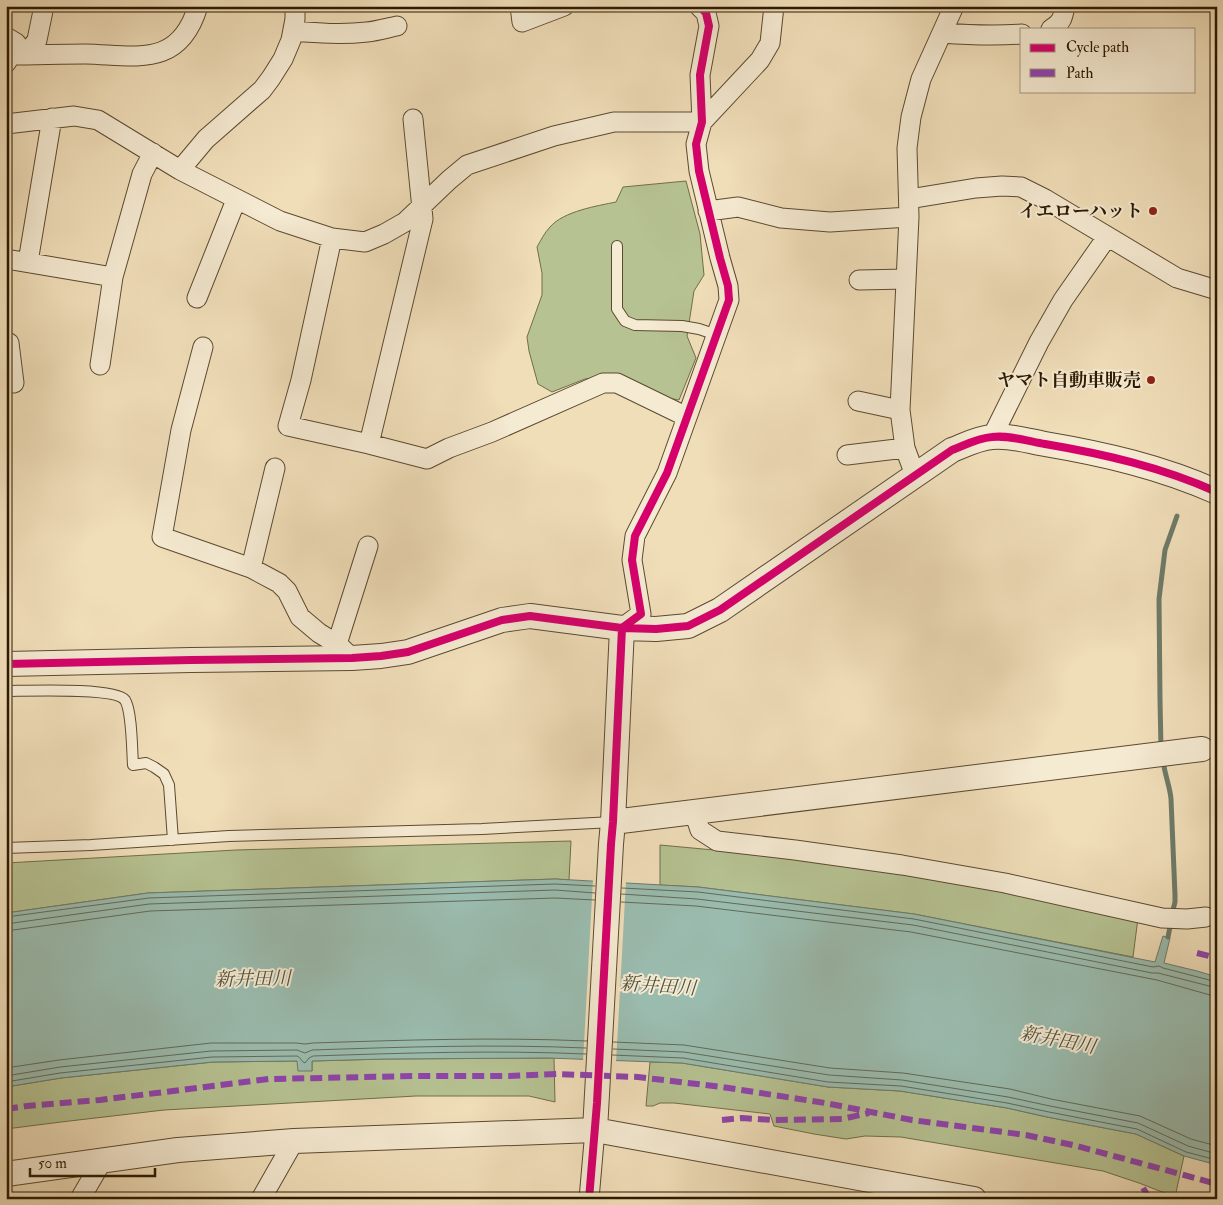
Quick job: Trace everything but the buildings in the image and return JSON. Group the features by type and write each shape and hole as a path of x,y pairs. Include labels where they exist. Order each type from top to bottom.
{"street":[{"path":"26,55 37,40 44,6"},
{"path":"6,63 11,55 84,54 139,57 153,55 180,42 188,30 198,6"},
{"path":"180,170 206,139 262,90 283,59 291,40 295,19 295,6"},
{"path":"520,6 522,22 564,6"},
{"path":"622,628 641,614 632,560 635,536 667,473 729,300 728,286 699,171 696,144 702,122 700,75 710,26 706,13 699,6"},
{"path":"6,124 74,116 98,120 180,170 280,221 332,238 365,242 405,222 467,165 554,136 614,122 702,122 760,60 770,43 774,6"},
{"path":"915,475 905,448 900,410 909,208 907,148 911,117 921,79 954,6"},
{"path":"1054,28 1062,20 1065,6"},
{"path":"293,31 349,34 397,26"},
{"path":"942,33 976,36 1020,34"},
{"path":"6,37 16,43 26,55"},
{"path":"28,262 52,118"},
{"path":"369,444 423,220 413,119"},
{"path":"100,365 113,277 142,174 153,153"},
{"path":"708,211 738,207 781,218 830,222 909,208 976,188 1021,187 1045,199 1177,278 1217,290"},
{"path":"197,298 236,200"},
{"path":"992,437 1062,300 1107,237"},
{"path":"332,238 303,371 288,426 427,459 603,383 617,383 687,417"},
{"path":"6,259 113,277"},
{"path":"860,280 906,279"},
{"path":"6,344 9,343 14,383"},
{"path":"203,346 181,430 162,537 251,568 279,583 287,591 300,617 344,651"},
{"path":"858,401 900,410"},
{"path":"6,664 181,660 344,651 382,656 408,652 502,620 530,616 622,628 656,629 688,626 720,610 952,450 976,440 992,437 1008,437 1091,452 1152,467 1217,492"},
{"path":"847,455 905,448"},
{"path":"251,568 275,468"},
{"path":"344,651 368,546"},
{"path":"589,1199 597,1104 622,628"},
{"path":"612,833 694,812 1202,749"},
{"path":"694,812 700,830 717,841 902,865 1005,883 1162,918 1187,919 1206,917"},
{"path":"6,1174 178,1150 294,1141 595,1130 890,1191 974,1199"},
{"path":"261,1199 294,1141"},
{"path":"80,1199 102,1161"}],"lane":[{"path":"617,246 617,309 625,321 635,325 682,326 699,329 717,336"},
{"path":"6,691 87,691 121,696 126,701 129,711 133,765 146,763 154,767 164,774 169,785 173,840"},
{"path":"6,848 92,845 230,836 482,829 612,833"}],"green space":[{"path":"686,181 700,234 704,275 694,291 687,336 696,358 679,400 667,398 605,376 585,379 552,392 538,384 527,337 542,295 542,273 537,247 546,231 556,221 572,213 616,202 623,187"},
{"path":"571,841 569,880 148,893 6,913 6,863 236,850"},
{"path":"660,845 800,858 900,870 1138,918 1133,957 914,914 698,887 660,885"},
{"path":"554,1058 555,1102 529,1096 416,1096 164,1110 6,1129 6,1087 61,1078 213,1062 298,1061 312,1071 312,1061"},
{"path":"650,1062 682,1063 828,1087 900,1091 1007,1108 1136,1134 1184,1156 1175,1197 1103,1171 901,1137 865,1136 846,1139 814,1134 774,1126 770,1114 674,1103 646,1106"}],"water":[{"name":"新井田川","path":"555,879 698,887 914,914 1155,962 1163,936 1170,938 1164,963 1217,977 1217,1165 1184,1156 1136,1134 1007,1108 900,1091 828,1087 682,1063 548,1058 385,1059 312,1061 312,1071 298,1071 297,1061 213,1062 61,1078 6,1087 6,913 148,893"}],"pier":[{"path":"593,879 626,881 616,1063 583,1062"},
{"path":"1211,973 1217,975 1217,1168 1210,1166"}],"waterway":[{"path":"1161,748 1159,599 1165,550 1177,516"},
{"path":"1163,759 1171,799 1175,895 1172,914"},
{"path":"1168,937 1171,922"}],"marked path":[{"path":"1197,953 1217,958"},
{"path":"6,1109 100,1100 269,1079 557,1074 638,1077 722,1087 825,1103 912,1120 1026,1135 1077,1146 1217,1184"},
{"path":"722,1120 742,1118 773,1120 842,1119 869,1113"},
{"path":"1143,1188 1150,1199"}],"cycle path":[{"path":"589,1199 597,1103 622,628 641,614 632,560 635,536 667,473 729,300 728,286 699,171 696,144 702,122 700,75 709,26 706,13 699,6"},
{"path":"6,664 381,656 408,652 502,620 530,616 622,628 656,629 688,626 720,610 952,450 987,438 1012,438 1111,457 1154,468 1217,492"}],"place":[{"name":"イエローハット","path":"1153,211"},
{"name":"ヤマト自動車販売","path":"1151,380"}]}
